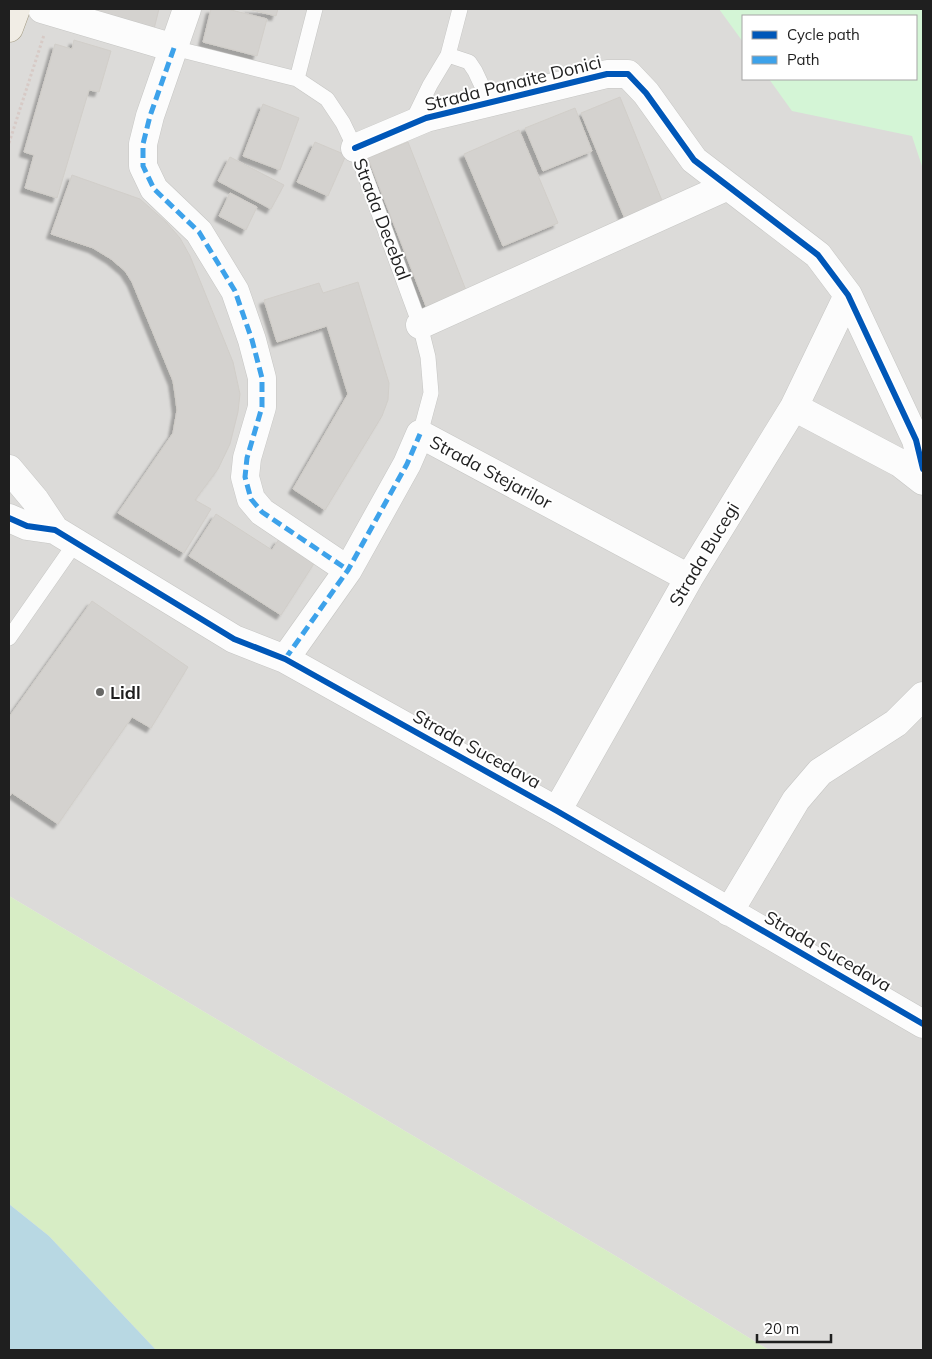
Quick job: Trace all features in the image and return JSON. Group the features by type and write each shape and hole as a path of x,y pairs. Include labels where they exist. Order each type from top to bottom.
{"main road":[{"path":"9,28 16,9"}],"street":[{"path":"187,9 148,125 143,144 143,166 154,189 199,232 235,291 252,340 262,378 262,407 247,458 245,477 251,499 262,512 348,570"},
{"name":"Strada Decebal","path":"47,10 174,48"},
{"name":"Strada Panaite Donici","path":"355,148 426,118 607,74 628,74 646,93 694,160 818,255 848,295 916,440 923,469"},
{"path":"420,325 728,186"},
{"name":"Strada Bucegi","path":"557,811 689,578 794,407 848,295"},
{"path":"794,407 900,463 923,481"},
{"name":"Strada Stejarilor","path":"285,659 348,570 407,464 420,434 689,578"},
{"name":"Strada Sucedava","path":"9,469 65,536"},
{"name":"Strada Sucedava","path":"9,518 27,526 65,536 234,639 285,659 557,811 923,1024"},
{"path":"730,912 796,800 820,772 896,723 923,696"}],"lane":[{"path":"297,79 315,9"},
{"path":"411,124 430,85 448,55 460,9"},
{"name":"Strada Decebal","path":"174,48 297,79 328,99 343,123 355,148 420,325 428,357 431,393 420,434"},
{"path":"448,55 469,62 490,103"},
{"path":"9,638 65,536"}],"path":[{"path":"9,143 47,10"}],"shaded area":[{"path":"9,9 923,9 923,1350 769,1350 614,1255 9,896"}],"green space":[{"path":"719,9 923,9 923,169 912,136 792,111 770,80 917,80 917,15 742,15 742,41"},
{"path":"9,896 614,1255 769,1350 156,1350 49,1236 9,1204"}],"water":[{"path":"9,1204 49,1236 156,1350 9,1350"}],"building":[{"path":"73,9 159,9 154,29"},
{"path":"211,9 227,9 267,19 257,56 203,42"},
{"path":"248,9 278,9 276,16"},
{"path":"74,40 111,51 99,92 89,90 57,198 25,188 34,155 24,152 55,44 72,49"},
{"path":"620,97 663,203 625,219 581,113"},
{"path":"263,104 299,118 280,170 243,156"},
{"path":"575,108 592,151 543,171 525,128"},
{"path":"519,130 558,223 503,246 464,154"},
{"path":"315,142 346,155 328,196 297,182"},
{"path":"408,142 469,298 429,314 368,158"},
{"path":"230,157 284,185 271,209 218,181"},
{"path":"72,175 140,199 166,222 180,238 190,256 233,362 240,394 238,412 230,444 218,469 195,500 211,509 184,553 118,513 173,433 177,410 175,394 173,381 132,282 125,271 111,259 93,248 51,234"},
{"path":"230,193 257,207 246,230 219,216"},
{"path":"358,282 389,383 388,400 382,416 325,510 293,489 348,394 327,326 277,342 264,300 319,283 323,293"},
{"path":"216,514 272,550 279,539 315,562 281,615 189,556"},
{"name":"Lidl","path":"92,601 188,667 151,728 132,717 58,824 12,793 9,797 9,717"}],"marked path":[{"path":"174,48 150,116 143,144 143,166 154,189 199,232 235,291 252,340 262,378 262,407 247,458 245,477 251,499 262,512 348,570"},
{"path":"285,659 348,570 407,464 420,434"}],"cycle path":[{"path":"355,148 426,118 607,74 628,74 646,93 694,160 818,255 848,295 916,440 923,469"},
{"path":"9,518 27,526 55,530 234,639 285,659 557,811 923,1024"}],"place":[{"name":"Lidl","path":"100,692"}]}
